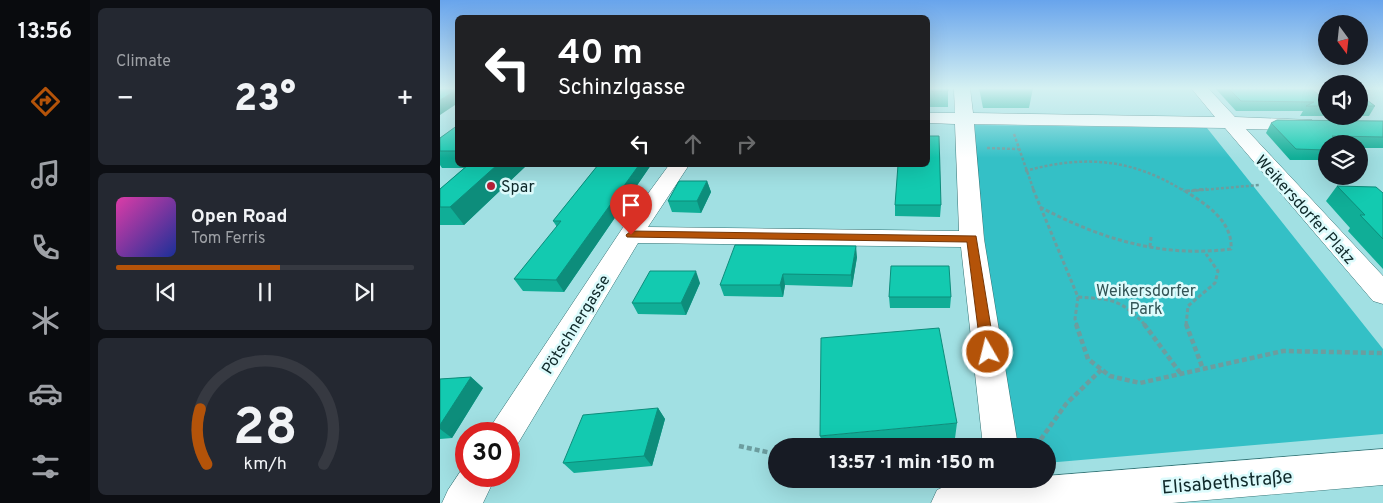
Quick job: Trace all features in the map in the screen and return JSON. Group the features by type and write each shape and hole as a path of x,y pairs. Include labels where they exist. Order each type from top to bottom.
{"street":[{"path":"964,111 972,239 999,438"},
{"name":"Weikersdorfer Platz","path":"1218,111 1383,294"},
{"path":"930,118 1318,124"},
{"name":"Pötschnergasse","path":"513,422 631,235 678,167"},
{"path":"631,235 972,239"},
{"name":"Elisabethstraße","path":"950,503 1004,494 1383,467"},
{"path":"461,503 471,487"}],"path":[{"path":"1010,119 1025,171 1078,297 1075,319 1088,359 1110,376 1140,383 1283,351 1383,353"},
{"path":"967,147 1018,149"},
{"path":"1025,171 1051,164 1086,161 1113,162 1164,180 1202,202 1221,221 1232,238 1230,249 1206,254 1178,254 1074,226 1039,207"},
{"path":"1184,191 1282,183"},
{"path":"1150,247 1151,237"},
{"path":"1203,369 1185,322 1188,306 1215,283 1218,271 1206,254"},
{"path":"1078,297 1105,298 1126,307 1150,332 1181,374"},
{"path":"1041,438 1057,412 1076,391 1102,369"},
{"path":"739,446 768,452"}],"green space":[{"name":"Weikersdorfer Park","path":"972,125 1207,128 1383,349 1383,434 1056,462 1056,438 1006,438"}],"building":[{"path":"1277,120 1318,120 1318,125 1368,125 1368,121 1383,121 1383,137 1368,137 1368,135 1318,135 1318,150 1296,149 1271,123"},
{"path":"455,127 455,151 440,151 440,138"},
{"path":"930,136 939,136 941,205 895,205 898,167 930,167"},
{"path":"466,167 495,167 450,207 440,207 440,189"},
{"path":"596,167 638,167 556,280 514,279 561,221 553,221"},
{"path":"679,181 707,181 697,201 668,201"},
{"path":"1337,186 1376,187 1383,193 1383,239 1360,215 1365,215"},
{"path":"735,245 856,246 851,275 783,274 780,285 720,285"},
{"path":"891,266 949,266 951,297 889,297"},
{"path":"650,271 696,271 681,303 632,303"},
{"path":"939,328 957,423 820,436 821,338"},
{"path":"471,377 440,425 440,379"},
{"path":"658,408 644,456 563,463 583,415"}],"place":[{"name":"Spar","path":"491,186"}],"route":[{"path":"631,235 972,239 988,352"}]}
